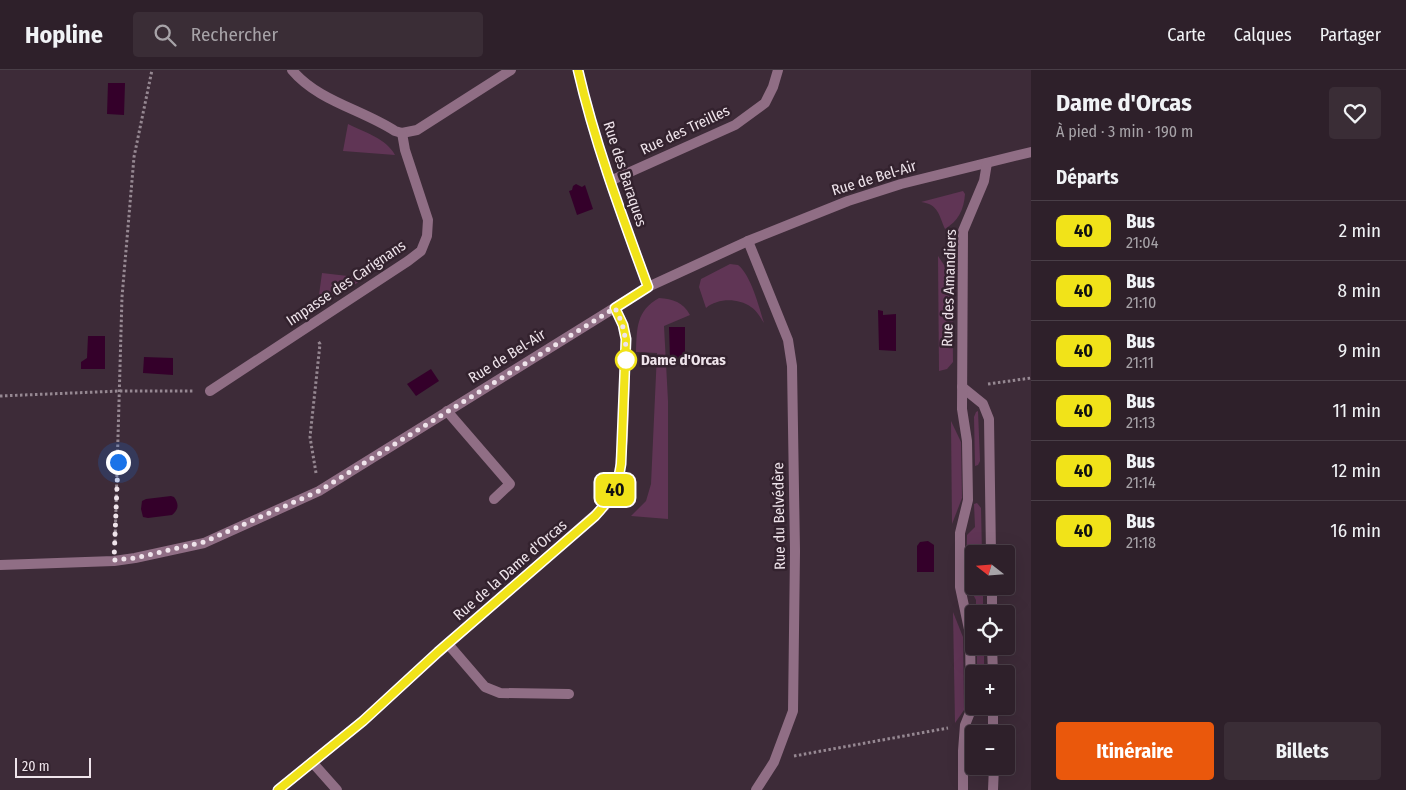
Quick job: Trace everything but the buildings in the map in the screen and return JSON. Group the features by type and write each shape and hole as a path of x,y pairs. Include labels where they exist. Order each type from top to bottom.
{"street":[{"path":"292,70 300,80 314,90 402,133 417,130 511,70"},
{"name":"Rue des Baraques","path":"578,70 585,101 610,180 648,287"},
{"name":"Rue des Treilles","path":"610,180 735,126 765,104 778,70"},
{"name":"Impasse des Carignans","path":"210,391 421,251 427,236 428,220 405,150 402,133"},
{"name":"Rue de Bel-Air","path":"0,565 135,558 204,542 319,491 648,287 748,241 848,201 901,184 1031,152"},
{"name":"Rue des Amandiers","path":"966,725 971,710 970,634 960,587 960,532 968,500 967,441 962,409 964,389 963,231 984,181 987,163"},
{"name":"Rue du Belvédère","path":"748,241 788,340 792,366 795,551 793,711 776,757 756,790"},
{"name":"Rue de la Dame d'Orcas","path":"278,790 363,721 605,506 614,492 621,464 626,339 623,325 615,308"},
{"path":"964,389 983,404 990,419 991,545"},
{"path":"447,410 510,484 494,499"},
{"path":"448,644 489,690 500,693 569,694"},
{"name":"Rue des Amandiers","path":"963,790 965,734"},
{"path":"312,762 337,790"},
{"path":"993,790 994,775"}],"path":[{"path":"114,560 122,297 134,157 152,70"},
{"path":"309,326 320,344 310,437 319,491"},
{"path":"964,389 1031,378"},
{"path":"0,396 120,391 210,391"},
{"path":"776,757 804,755 965,725"}],"shaded area":[{"path":"108,83 125,83 124,115 107,114"},
{"path":"348,124 381,140 395,155 343,151"},
{"path":"576,184 582,187 585,185 593,209 577,215 569,191"},
{"path":"963,191 965,194 962,210 957,219 945,229 934,208 927,203 921,202"},
{"path":"938,256 952,277 953,362 947,369 939,371"},
{"path":"730,264 738,265 747,276 764,323 753,309 740,302 728,300 716,302 706,308 699,287 701,279"},
{"path":"322,273 365,278 337,294 325,296 319,295"},
{"path":"659,298 677,302 690,315 664,326 668,401 668,519 631,516 646,501 651,484 657,353 636,352 638,328 642,314 651,303"},
{"path":"878,310 883,311 883,315 896,314 896,351 879,350"},
{"path":"669,327 685,327 685,358 670,359"},
{"path":"88,336 105,336 105,369 81,369 81,362 87,358"},
{"path":"144,357 173,358 173,375 143,373"},
{"path":"431,369 439,381 416,396 407,384"},
{"path":"978,411 980,461 975,466 974,417"},
{"path":"951,421 961,442 962,498 952,524"},
{"path":"171,496 177,502 177,509 172,515 143,517 142,501"},
{"path":"977,503 981,508 982,545 967,545 967,535 975,527 974,504"},
{"path":"928,541 934,545 934,572 917,572 917,546 920,542"},
{"path":"973,595 983,595 983,605 976,605"},
{"path":"953,612 963,637 964,710 955,723"},
{"path":"977,655 984,655 984,665 977,665"}],"bus line":[{"name":"40","path":"278,790 363,721 438,652 595,516 605,506 614,492 621,464 626,381 626,339 623,325 615,308 648,287 610,180 585,101 578,70"}],"place":[{"name":"Dame d'Orcas","path":"626,360"}],"route":[{"path":"118,462 114,560 135,558 204,542 319,491 615,308 623,325 626,339 626,360"}]}
